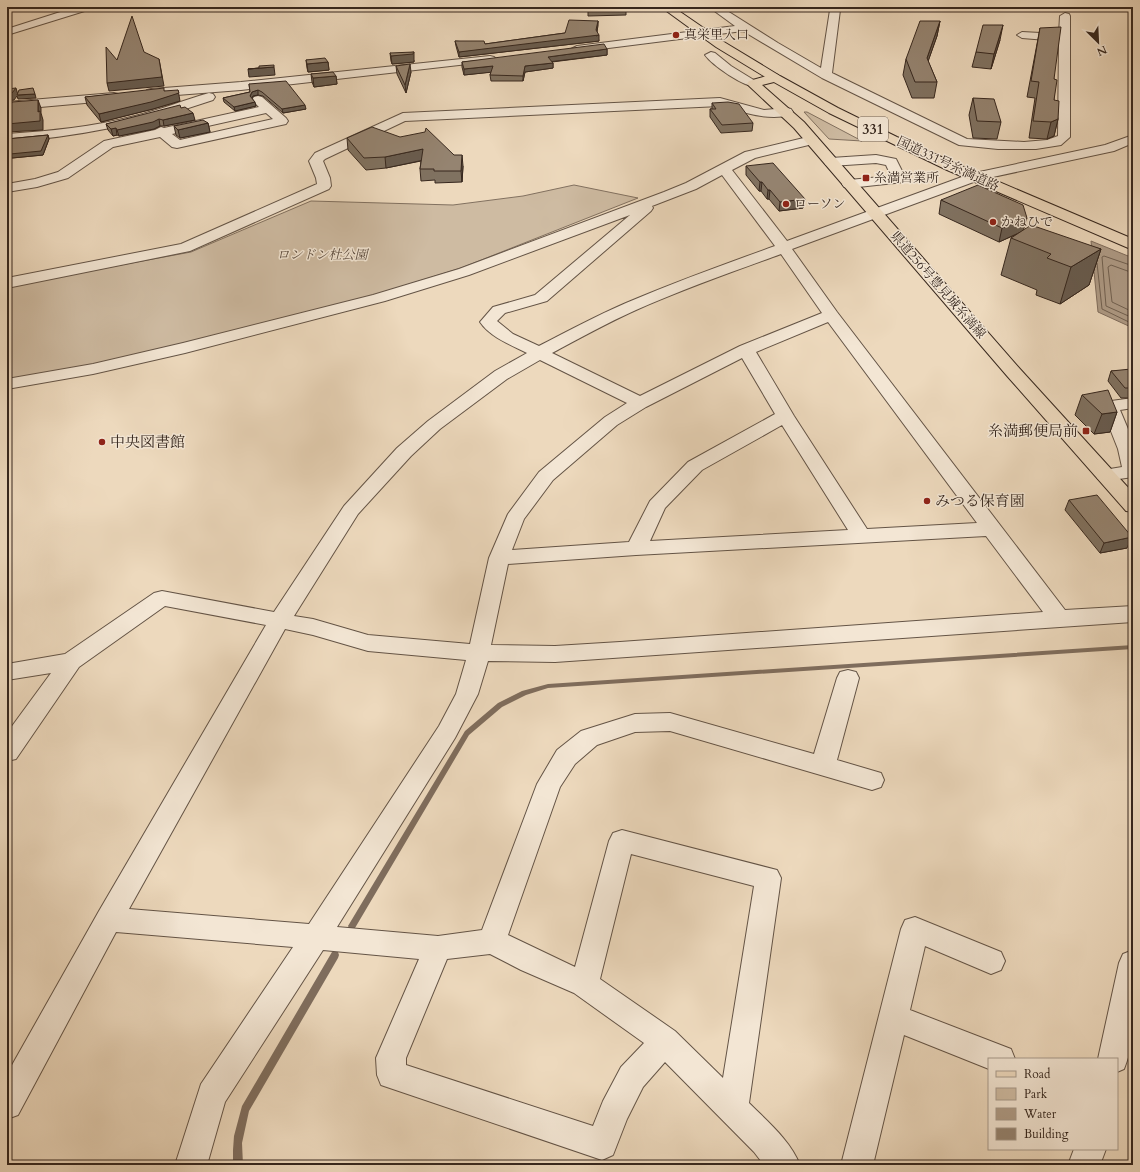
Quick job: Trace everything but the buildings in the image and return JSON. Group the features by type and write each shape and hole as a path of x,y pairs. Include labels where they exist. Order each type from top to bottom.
{"main road":[{"name":"国道331号糸満道路","path":"666,7 703,34 774,78 847,117 975,177 1089,220 1133,231"},
{"name":"国道331号糸満道路","path":"686,8 718,31 802,82 867,115 993,173 1089,220 1133,246"},
{"path":"753,84 774,78"},
{"name":"県道256号豊見城糸満線","path":"753,84 786,112 812,140 1133,506"}],"street":[{"path":"7,32 87,7"},
{"path":"714,7 803,64 826,76 964,142 980,145 1036,145 1058,142 1064,137 1065,16"},
{"path":"826,76 835,10 834,7"},
{"path":"568,50 745,28"},
{"path":"1022,35 1065,38"},
{"path":"711,55 727,68 753,84"},
{"path":"7,106 236,86 505,57"},
{"path":"161,131 177,144 282,121 236,86"},
{"path":"7,138 114,125 206,98 236,86"},
{"path":"7,283 185,248 324,186 324,178 316,161 320,156 403,117 720,102 764,114 786,112"},
{"path":"7,188 37,183 63,175 109,144 161,131 268,109"},
{"path":"7,1104 109,920 279,621 351,510 404,452 434,425 466,400 501,376 539,353 591,325 632,306 693,281 975,177 1108,148 1133,139"},
{"path":"7,384 93,369 185,348 379,298 464,272 691,186 750,155 812,140"},
{"path":"831,162 876,159 891,162 899,179 849,184"},
{"path":"724,168 784,248 831,315 1059,618"},
{"path":"640,402 507,337 488,322 499,310 541,298 647,209 644,204"},
{"path":"191,1165 212,1095 447,732 467,694 476,666 498,558 515,518 546,476 611,421 640,402 746,350 831,315"},
{"path":"746,350 785,416 862,537"},
{"path":"1105,475 1132,470 1130,449 1110,406 1133,403"},
{"path":"636,548 657,505 695,466 785,416"},
{"path":"498,558 636,548 992,529"},
{"path":"7,752 71,661 162,598 313,627 368,643 478,653 556,654 1133,614"},
{"path":"7,672 71,661"},
{"path":"823,766 848,678"},
{"path":"492,941 550,784 566,757 589,738 635,723 670,722 872,780"},
{"path":"584,984 622,841 768,878 733,1109"},
{"path":"109,920 438,948 492,941 531,961 584,984 665,1041 765,1140 784,1165"},
{"path":"857,1165 915,929 991,961"},
{"path":"438,948 391,1058 392,1075 602,1144 614,1112 632,1077 665,1041"},
{"path":"1113,1058 1128,1014 1133,963"},
{"path":"893,1017 997,1058"},
{"path":"1084,1165 1090,1150"}],"green space":[{"path":"804,112 807,112 862,141 829,139"},
{"name":"ロンドン杜公園","path":"574,185 638,198 461,268 332,308 84,368 7,381 7,286 191,252 311,201 453,205 523,196"}],"water":[{"path":"1091,241 1133,258 1133,328 1098,312"}],"waterway":[{"path":"352,926 467,733 500,705 524,693 548,686 1133,647"},
{"path":"238,1165 238,1143 245,1109 335,955"}],"place":[{"name":"真栄里入口","path":"676,35"},
{"name":"糸満営業所","path":"866,178"},
{"name":"ローソン","path":"786,204"},
{"name":"かねひで","path":"993,222"},
{"name":"糸満郵便局前","path":"1086,431"},
{"name":"中央図書館","path":"102,442"},
{"name":"みつる保育園","path":"927,501"}]}
